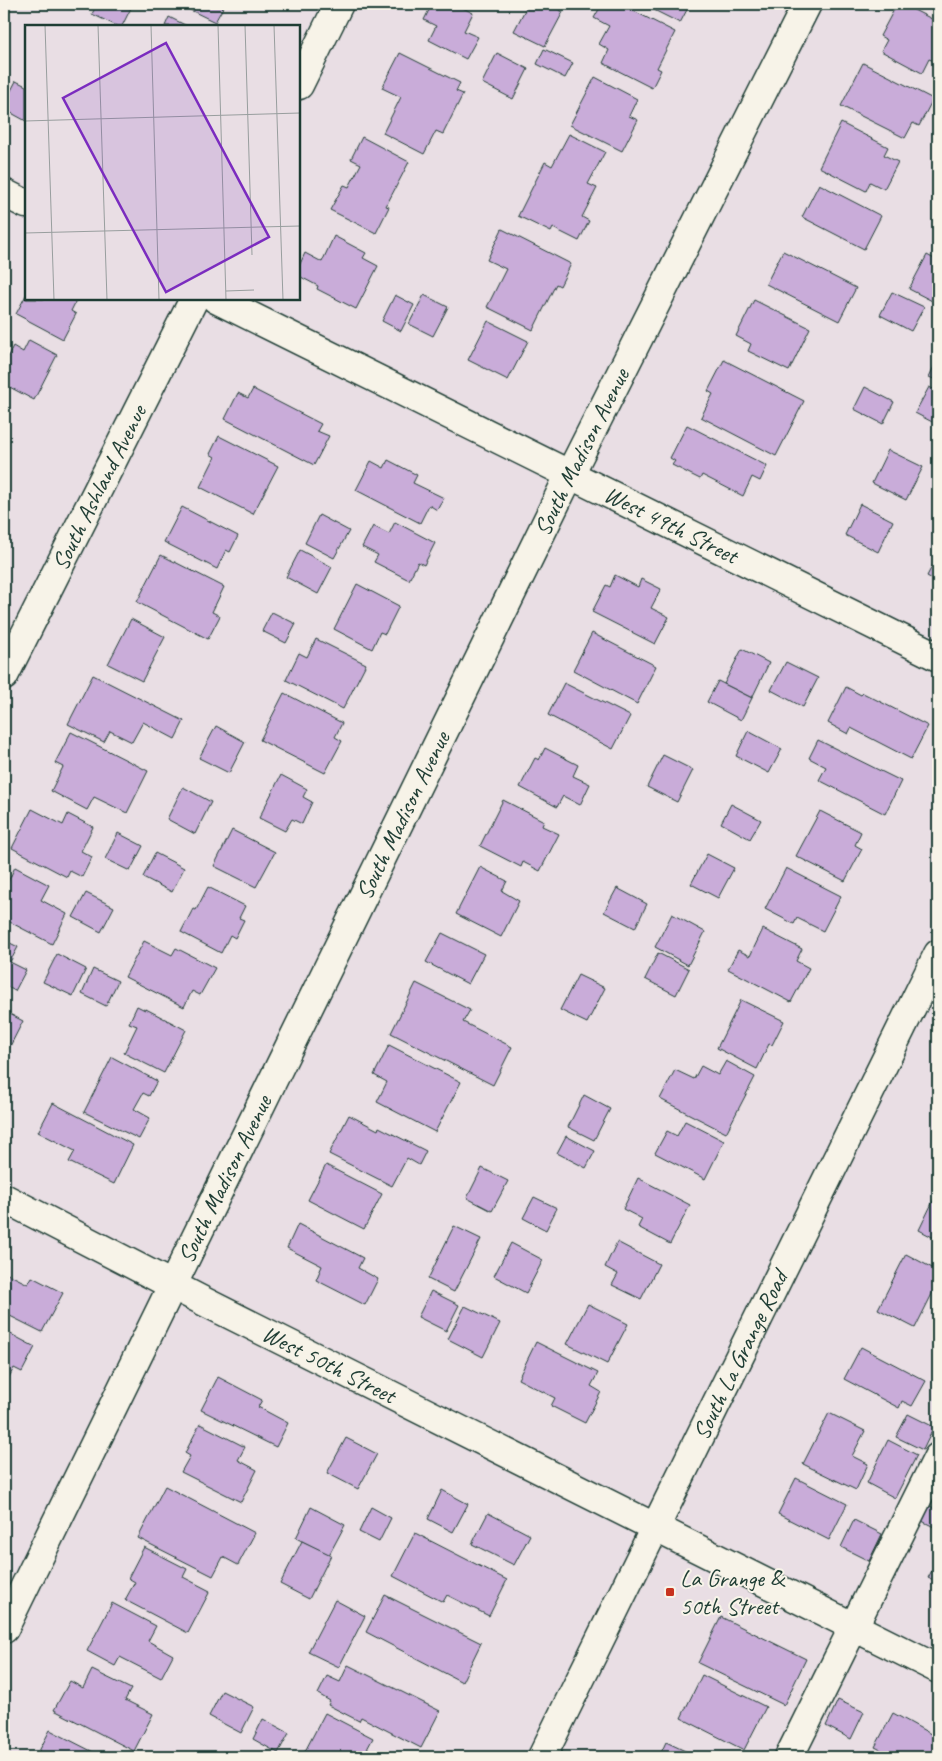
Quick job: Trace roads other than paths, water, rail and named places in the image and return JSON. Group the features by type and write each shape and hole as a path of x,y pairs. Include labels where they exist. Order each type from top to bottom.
{"street":[{"path":"300,83 339,4"},
{"name":"South Madison Avenue","path":"4,1629 570,474 807,4"},
{"path":"4,193 25,204"},
{"name":"South Ashland Avenue","path":"4,676 193,300"},
{"name":"West 49th Street","path":"218,300 938,657"},
{"name":"South La Grange Road","path":"542,1757 938,954"},
{"name":"West 50th Street","path":"4,1198 655,1528 938,1669"},
{"path":"788,1757 938,1457"}],"place":[{"name":"La Grange & 50th Street","path":"670,1592"}]}
